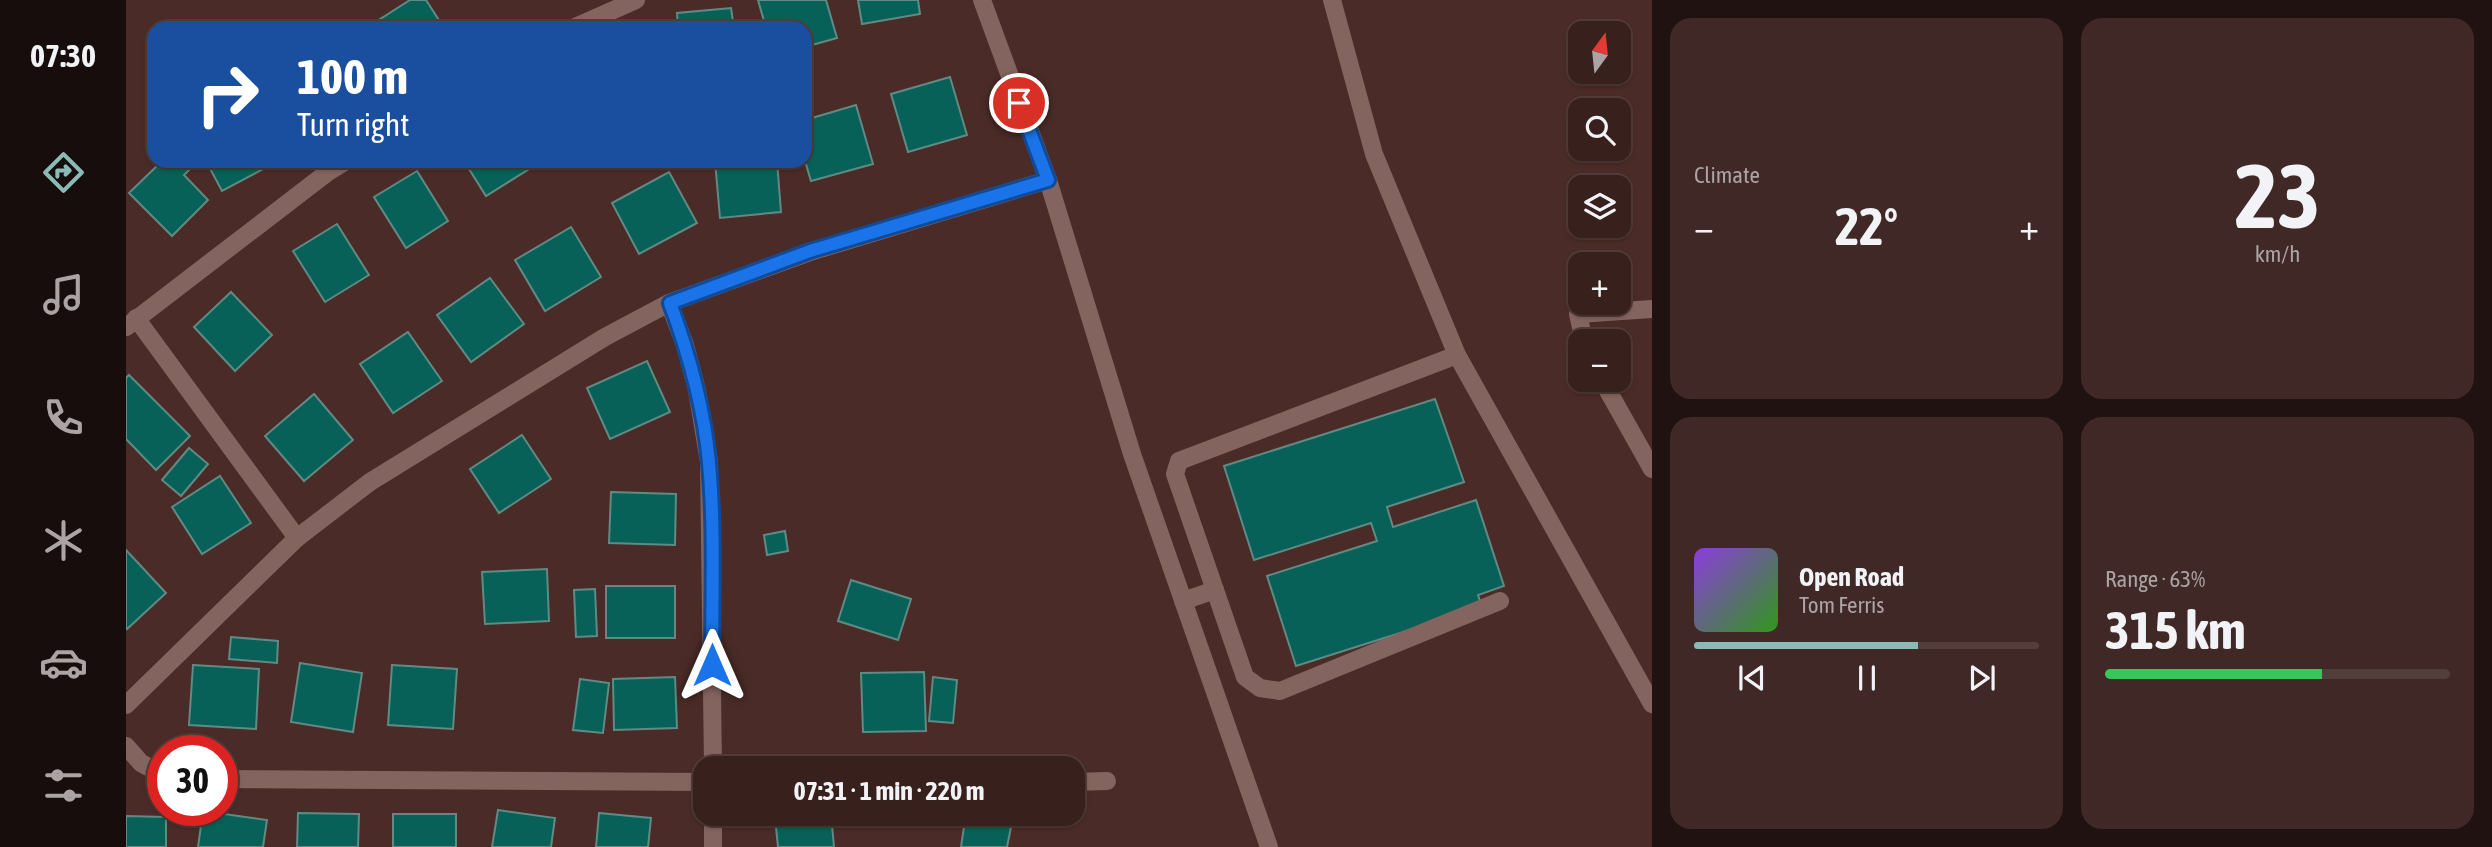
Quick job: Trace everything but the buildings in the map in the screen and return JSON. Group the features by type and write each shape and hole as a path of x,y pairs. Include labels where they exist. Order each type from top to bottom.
{"street":[{"path":"589,21 636,0"},
{"path":"982,0 1048,180 1132,454 1269,847"},
{"path":"1332,0 1374,153 1457,355 1652,704"},
{"path":"297,538 131,323 335,168"},
{"path":"126,705 297,538 370,482 606,337 670,303 810,251 1048,180"},
{"path":"670,303 697,390 709,462 713,756"},
{"path":"1581,329 1578,314 1652,309"},
{"path":"1457,355 1179,461 1175,474 1245,677 1260,688 1280,691 1500,601"},
{"path":"1609,392 1652,469"},
{"path":"1184,601 1215,590"},
{"path":"126,746 141,764 147,767"},
{"path":"238,779 693,782"},
{"path":"1085,782 1107,782"},
{"path":"713,826 713,847"}],"route":[{"path":"712,665 709,462 697,390 670,303 810,251 1048,180 1019,103"}]}
